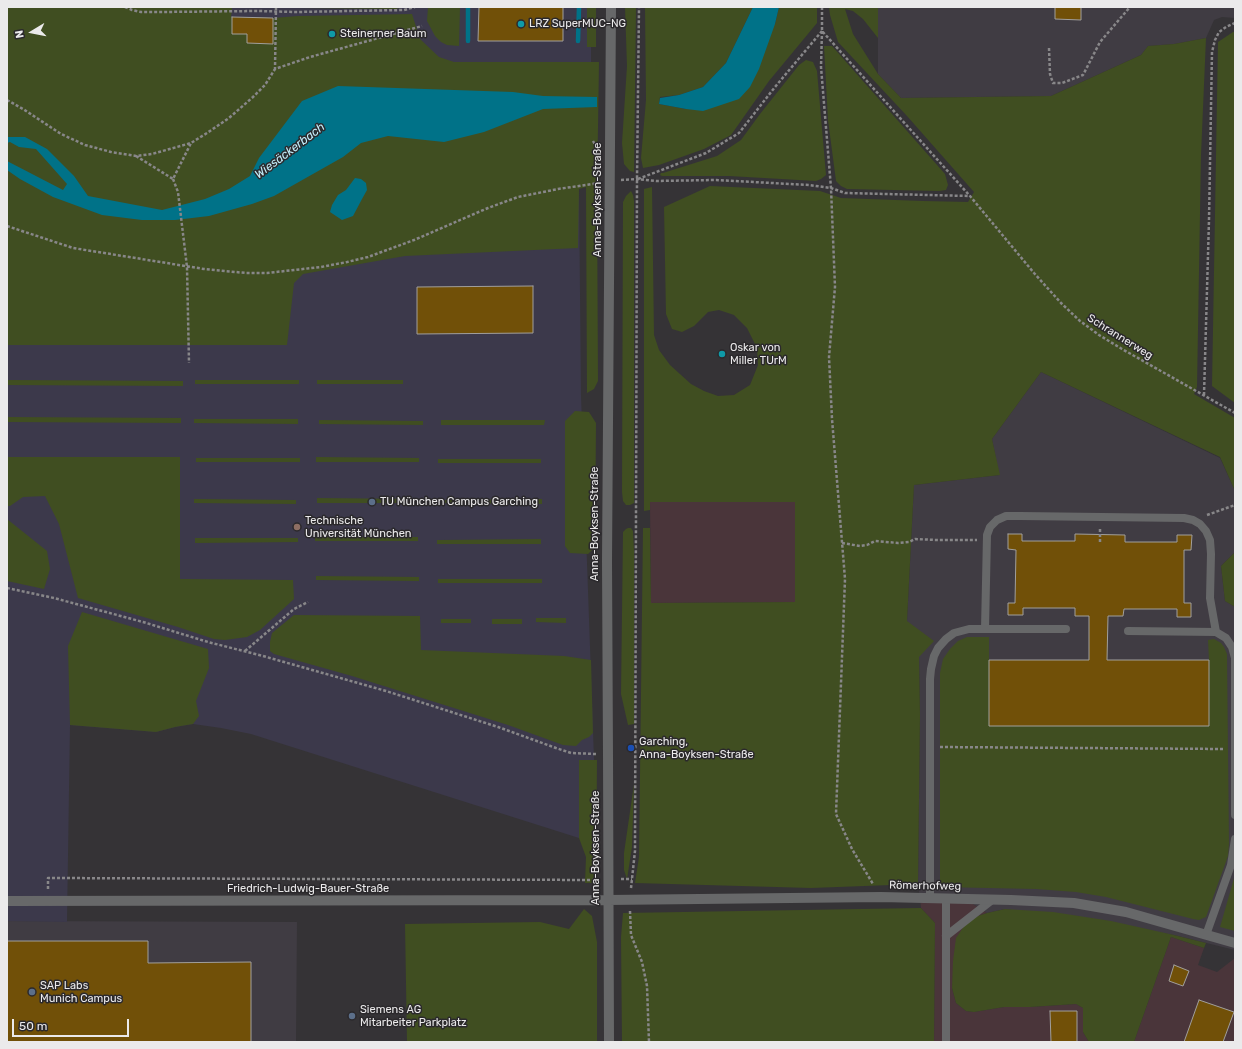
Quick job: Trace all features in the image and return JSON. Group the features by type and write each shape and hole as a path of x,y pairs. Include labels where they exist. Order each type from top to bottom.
{"street":[{"name":"Anna-Boyksen-Straße","path":"609,1042 606,561 611,7"},
{"name":"Römerhofweg","path":"608,900 881,897 946,898 1074,904 1126,912 1235,943"},
{"name":"Friedrich-Ludwig-Bauer-Straße","path":"7,902 608,900"}],"lane":[{"path":"986,629 986,540 990,527 997,520 1006,516 1184,518 1193,520 1200,524 1206,531 1210,540 1210,598 1216,632"},
{"path":"930,898 930,679 934,656 938,648 954,633 969,629 1066,629"},
{"path":"1128,631 1216,632 1226,638 1232,647 1234,658 1235,815"},
{"path":"1206,935 1231,865 1235,839"},
{"path":"946,898 946,1042"},
{"path":"946,936 992,900"}],"path":[{"path":"125,7 142,12 404,10 415,7"},
{"path":"7,100 61,134 85,145 111,152 136,156 152,154 191,143 217,127 265,86 275,69 276,7"},
{"path":"640,7 637,179 635,844 630,900 631,935 642,962 648,986 649,1042"},
{"path":"822,7 821,67 831,188 835,287 829,357 832,419 845,579 836,814 852,849 881,897"},
{"path":"1049,48 1050,74 1053,83 1062,83 1083,75 1100,42 1130,7"},
{"path":"1204,395 1212,52 1219,32 1235,23"},
{"path":"275,69 310,57 422,26"},
{"path":"637,179 706,153 739,133 822,31"},
{"name":"Schrannerweg","path":"822,31 970,196 1034,273 1061,303 1080,321 1122,349 1235,413"},
{"path":"593,141 598,149"},
{"path":"173,179 191,143"},
{"path":"136,156 173,179 178,192 187,267 189,363"},
{"path":"7,226 73,248 187,267 246,273 267,273 307,269 347,262 408,243 488,208 518,197 558,188 610,181 637,179 656,181 716,180 809,185 831,188 845,193 970,196"},
{"path":"1193,520 1235,505"},
{"path":"842,543 860,546 867,545 875,541 898,543 909,542 916,538 936,540 986,540"},
{"path":"7,588 54,598 143,622 208,642 386,691 498,727 571,753 608,754"},
{"path":"245,651 294,609 308,602"},
{"path":"930,747 1235,749"},
{"path":"48,901 48,878 632,879"}],"shaded area":[{"name":"Technische Universität München","path":"7,7 591,7 591,87 579,189 581,395 597,842 579,838 251,734 193,724 156,732 70,725 67,922 7,921"},
{"path":"878,7 1235,7 1235,18 1222,17 1214,20 1206,38 1174,44 1148,46 1141,55 1051,96 901,98 878,74"},
{"path":"1041,372 1220,458 1235,491 1235,552 1221,566 1225,601 1235,607 1235,950 1174,935 1005,909 987,913 968,901 920,898 918,884 920,715 919,657 907,621 914,485 999,475 992,439"},
{"path":"650,502 795,502 795,602 651,603"},
{"path":"920,898 968,901 987,913 969,919 952,988 956,1003 966,1011 974,1012 1004,1007 1076,1004 1083,1008 1083,1032 1089,1042 934,1042 935,923 921,908"},
{"path":"7,921 297,922 296,1042 7,1042"},
{"path":"1171,937 1204,948 1198,965 1217,972 1235,958 1235,1042 1134,1042"}],"green space":[{"path":"7,7 257,7 232,8 231,17 273,18 298,16 412,14 420,39 439,57 454,62 599,62 597,193 598,381 594,389 587,393 586,187 579,189 578,248 405,256 303,274 294,283 287,345 7,345"},
{"path":"299,7 405,7 395,9"},
{"path":"428,7 460,7 459,46 447,45 435,36 427,21"},
{"path":"587,7 596,7 596,47 587,47"},
{"path":"625,7 636,7 634,172 630,171 624,164 622,143 627,66"},
{"path":"645,7 753,7 726,63 703,87 679,95 660,97 659,104 686,109 775,24 779,7 817,7 817,23 769,81 731,135 704,149 659,165 643,168 641,158 646,100"},
{"path":"829,7 878,7 878,38 863,19 853,11 845,9 853,34 878,74 901,98 1051,96 1141,55 1148,46 1174,44 1206,38 1201,155 1197,387 1194,394 1235,418 1235,491 1220,457 1041,372 992,439 1000,475 914,485 907,621 934,641 919,657 920,715 918,884 811,888 635,883 639,857 643,528 650,528 651,603 795,602 795,502 650,502 650,510 644,511 644,189 652,187 654,335 659,350 670,365 691,384 718,396 734,395 750,385 758,365 757,348 747,328 734,315 719,310 708,312 694,326 682,332 672,329 666,314 664,207 710,186 820,191 841,198 923,201 968,202 974,192 907,116 838,42"},
{"path":"1235,32 1235,403 1212,386 1218,42"},
{"path":"824,46 832,46 945,174 948,185 946,190 847,189 836,181 828,120"},
{"path":"806,60 813,62 817,71 826,175 821,179 816,181 729,176 660,175 661,173 717,156 741,140 799,65"},
{"path":"631,191 634,201 634,503 626,505 623,501 622,492 623,202"},
{"path":"7,380 183,381 183,386 7,385"},
{"path":"195,380 299,380 299,384 195,384"},
{"path":"317,380 403,380 403,384 317,384"},
{"path":"575,411 589,412 596,423 595,547 588,554 570,553 565,546 565,421"},
{"path":"7,417 181,418 181,423 7,422"},
{"path":"194,419 298,419 298,424 194,423"},
{"path":"319,420 423,421 423,425 319,424"},
{"path":"441,420 545,420 544,425 441,425"},
{"path":"7,457 180,457 180,579 293,580 294,599 260,630 247,637 225,640 214,639 78,598 59,524 45,496 23,497 10,506 7,506"},
{"path":"316,457 419,458 419,462 316,462"},
{"path":"196,458 300,458 300,462 196,462"},
{"path":"438,459 541,459 541,463 438,463"},
{"path":"317,498 421,499 420,503 317,503"},
{"path":"194,499 296,500 296,504 194,503"},
{"path":"542,499 542,504 438,503 438,500"},
{"path":"7,519 47,551 50,569 44,589 7,581"},
{"path":"628,528 631,528 633,531 634,551 634,724 628,725 621,694 623,532"},
{"path":"315,537 418,537 418,541 315,541"},
{"path":"195,538 298,538 298,542 195,543"},
{"path":"541,539 541,544 437,544 437,540"},
{"path":"1235,552 1235,607 1225,601 1221,566"},
{"path":"316,576 419,577 419,581 316,580"},
{"path":"438,579 542,579 542,583 438,583"},
{"path":"82,612 208,649 209,668 196,701 199,716 193,724 156,732 70,725 68,646"},
{"path":"294,615 420,616 421,650 564,656 591,660 593,733 576,746 563,745 508,725 352,676 274,654 270,651 272,633"},
{"path":"536,618 566,618 566,623 536,622"},
{"path":"441,619 471,619 471,623 441,623"},
{"path":"492,619 522,619 522,624 492,624"},
{"path":"967,637 989,637 989,726 1209,726 1208,640 1214,639 1221,643 1227,654 1229,844 1228,856 1206,917 1199,920 1193,919 1106,897 1076,892 1036,889 940,887 940,673 943,659 950,649 958,641"},
{"path":"579,760 597,760 596,883 585,883 586,857 579,838"},
{"path":"634,784 632,847 627,879 624,870 624,853"},
{"path":"1235,875 1235,931 1220,927"},
{"path":"921,908 935,923 934,1042 622,1042 621,937 623,913"},
{"path":"584,909 592,916 597,942 597,1042 407,1042 405,924 540,922 569,929"},
{"path":"1005,909 1053,912 1111,921 1206,943 1204,948 1171,937 1134,1042 1089,1042 1083,1032 1083,1008 1076,1004 1004,1007 974,1012 966,1011 956,1003 952,988 956,938 969,919"}],"water":[{"path":"753,7 779,7 775,24 759,69 750,87 739,99 703,111 659,104 660,98 679,95 703,87 726,63"},
{"name":"Wiesäckerbach","path":"338,86 513,92 543,96 597,97 597,107 543,109 484,132 444,142 388,136 361,143 343,157 274,196 209,216 175,220 142,220 102,215 53,197 7,170 7,161 63,190 67,184 36,149 19,147 10,142 7,143 7,137 25,137 47,149 74,176 88,196 162,210 205,199 229,189 250,176 259,158 302,101"},
{"path":"355,178 361,179 366,183 367,190 353,216 342,220 330,212 332,205 338,195 346,190"}],"building":[{"name":"LRZ SuperMUC-NG","path":"479,7 563,7 563,41 478,41"},
{"path":"1055,7 1081,7 1081,20 1055,19"},
{"path":"232,17 273,18 273,44 247,43 247,34 232,34"},
{"path":"533,286 533,333 417,334 417,287"},
{"path":"1008,534 1022,534 1022,541 1075,541 1075,534 1125,535 1125,542 1177,542 1177,535 1192,535 1191,550 1184,550 1184,603 1191,603 1191,617 1177,617 1177,609 1124,609 1123,616 1108,616 1107,660 1209,660 1209,726 989,726 989,660 1089,660 1089,616 1075,616 1075,608 1023,608 1023,615 1008,615 1008,603 1015,603 1016,550 1008,549"},
{"path":"7,941 148,941 148,963 251,962 251,1042 7,1042"},
{"path":"1174,965 1189,971 1183,986 1169,981"},
{"path":"1199,1000 1234,1012 1223,1042 1184,1042"},
{"path":"1050,1011 1077,1011 1077,1042 1051,1042"}],"waterway":[{"path":"468,7 468,41"},
{"path":"578,41 579,7"}],"place":[{"name":"LRZ SuperMUC-NG","path":"521,24"},
{"name":"Steinerner Baum","path":"332,34"},
{"name":"Oskar von Miller TUrM","path":"722,354"},
{"name":"TU München Campus Garching","path":"372,502"},
{"name":"Technische Universität München","path":"297,527"},
{"name":"Garching, Anna-Boyksen-Straße","path":"631,748"},
{"name":"SAP Labs Munich Campus","path":"32,992"},
{"name":"Siemens AG Mitarbeiter Parkplatz","path":"352,1016"}]}
